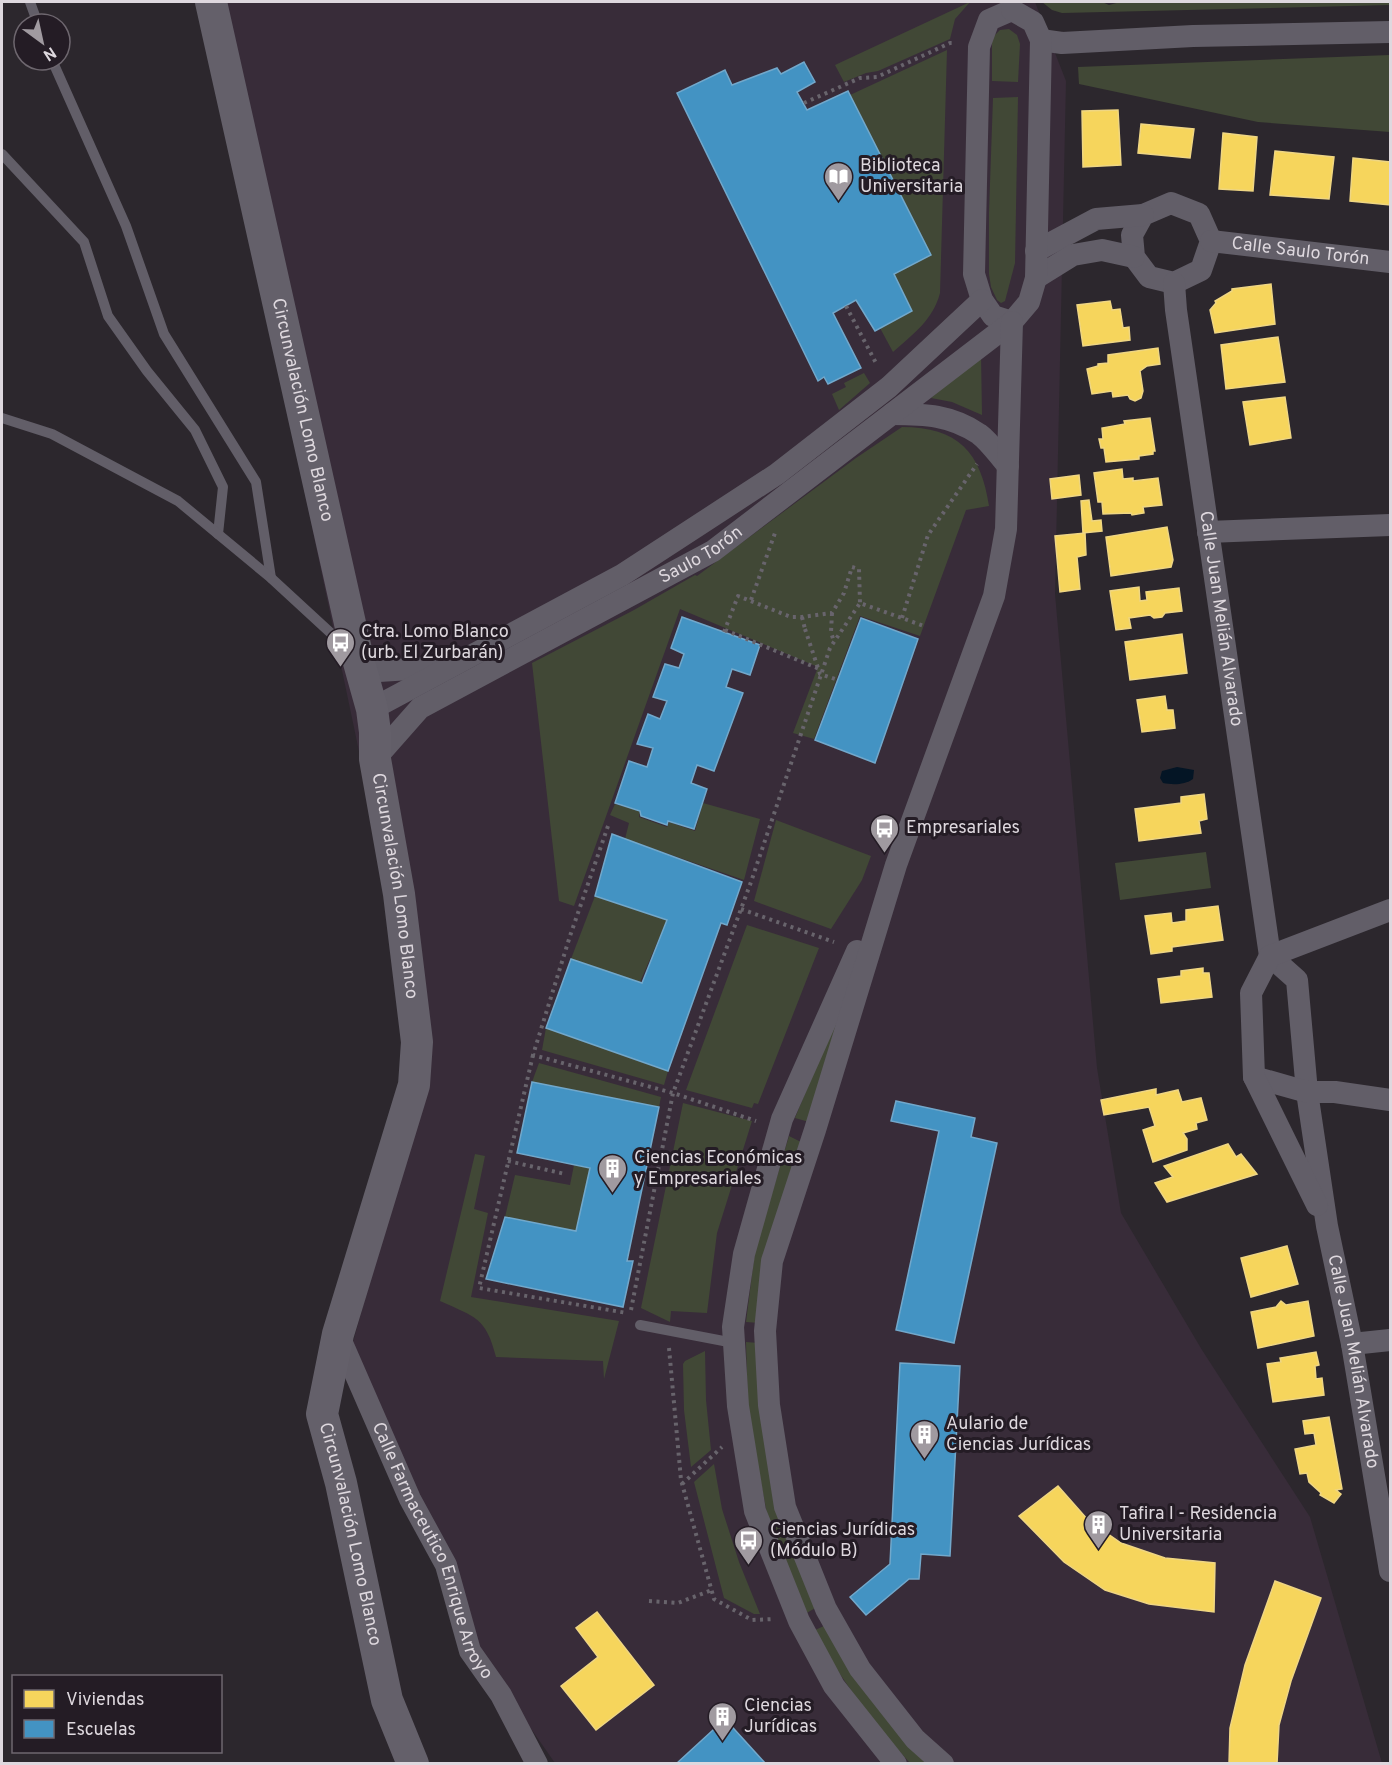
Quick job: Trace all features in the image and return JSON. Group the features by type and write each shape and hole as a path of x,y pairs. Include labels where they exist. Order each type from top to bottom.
{"street":[{"name":"Circunvalación Lomo Blanco","path":"211,2 372,709 375,759 400,906 417,1042 414,1085 338,1334 322,1413 341,1483 387,1700 413,1764"},
{"path":"943,1764 915,1739 860,1669 822,1599 785,1507 770,1404 765,1331 772,1261 819,1119 896,865 994,596 1006,529 1012,322 993,315 982,300 974,274 978,79 981,43 989,21 1011,6 1033,22 1041,40 1036,278"},
{"path":"1041,40 1062,43 1194,36 1390,32"},
{"path":"1036,250 1096,219 1143,215 1171,203 1199,214 1211,241 1201,270 1174,283 1149,277 1134,257 1132,235 1143,215"},
{"name":"Calle Saulo Torón","path":"1211,241 1390,262"},
{"path":"1036,278 1073,255 1102,250 1134,257"},
{"name":"Saulo Torón","path":"375,759 420,708 713,551 1012,322 1029,302 1036,278"},
{"name":"Calle Juan Melián Alvarado","path":"1174,283 1176,310 1270,956 1251,993 1254,1077 1327,1226"},
{"name":"Saulo Torón","path":"372,709 621,575 777,474 889,387 982,300"},
{"path":"892,414 930,414 951,419 980,435 1008,466"},
{"path":"1208,532 1390,525"},
{"path":"361,665 449,667"},
{"path":"896,865 780,1129 744,1254 733,1327 738,1406 755,1511 799,1621 834,1686 896,1764"},
{"path":"1270,956 1390,910"},
{"name":"Calle Juan Melián Alvarado","path":"1270,956 1297,980 1307,1092 1327,1226 1352,1344 1390,1570"},
{"path":"1254,1077 1307,1092 1335,1092 1390,1100"},
{"name":"Calle Farmaceutico Enrique Arroyo","path":"338,1334 410,1499 446,1565 470,1651 501,1695 537,1764"},
{"path":"1352,1344 1390,1340"}],"lane":[{"path":"57,72 126,225 164,334 256,482 272,578"},
{"path":"2,154 84,242 108,316 147,371 195,430 223,487 218,534"},
{"path":"2,418 52,434 177,501 272,578 361,665"},
{"path":"645,1326 734,1344"}],"path":[{"path":"804,104 860,78 878,76 950,43 981,43"},
{"path":"846,306 889,387"},
{"path":"902,618 928,535 978,464"},
{"path":"751,600 776,531"},
{"path":"608,826 533,1054 479,1288 631,1314 673,1093 741,909 830,648 834,642 860,603 859,569 852,567 844,593 832,614 831,632 834,642"},
{"path":"832,614 791,617 738,596 725,631 838,680"},
{"path":"860,603 924,626"},
{"path":"802,617 821,672"},
{"path":"741,909 858,951"},
{"path":"533,1054 673,1093 780,1129"},
{"path":"508,1161 565,1174"},
{"path":"645,1326 662,1336 669,1347 682,1484 714,1599 757,1621"},
{"path":"682,1484 742,1428"},
{"path":"649,1601 678,1603 712,1590"}],"shaded area":[{"path":"202,2 1035,2 1066,81 1055,594 1097,1068 1121,1213 1202,1350 1310,1517 1382,1763 555,1763 475,1649 346,1367 427,1076"}],"green space":[{"path":"970,2 955,19 950,39 878,71 844,82 835,65"},
{"path":"1042,2 1102,2 1109,5 1120,2 1390,2 1390,5 1062,13 1052,10"},
{"path":"1009,29 1017,35 1020,44 1018,82 992,81 992,38 1000,30"},
{"path":"947,50 940,293 927,319 893,352 880,328 894,274 931,255 850,95"},
{"path":"1390,55 1390,132 1258,122 1079,84 1078,67"},
{"path":"1018,97 1015,263 1005,301 1001,303 997,300 991,287 989,274 993,98"},
{"path":"981,354 982,415 952,402 931,398"},
{"path":"864,373 870,383 839,410 832,394 846,387 844,383"},
{"path":"902,427 938,432 964,446 980,471 989,506 966,510 920,636 860,616 814,739 793,733 818,667 680,609 574,906 559,901 532,663 634,610 695,575 697,576 856,458"},
{"path":"703,803 760,819 744,880 625,839 629,823 610,815 615,804 640,811 639,817 667,827 669,822 695,831"},
{"path":"776,820 871,856 862,880 831,929 754,901"},
{"path":"1206,852 1211,888 1120,900 1115,863"},
{"path":"595,896 667,920 640,982 571,959"},
{"path":"747,925 819,948 758,1104 754,1103 752,1108 686,1090"},
{"path":"867,941 809,1122 795,1118"},
{"path":"546,1028 668,1071 664,1085 542,1050"},
{"path":"539,1063 661,1097 659,1107 532,1082"},
{"path":"683,1103 752,1121 717,1233 707,1313 671,1311 670,1322 641,1308"},
{"path":"789,1136 801,1142 760,1323 746,1322 755,1251"},
{"path":"475,1154 485,1156 474,1209 488,1213 471,1297 619,1321 604,1379 603,1361 496,1357 488,1334 477,1320 440,1301"},
{"path":"574,1165 590,1168 576,1231 505,1217 515,1175 570,1185"},
{"path":"746,1342 759,1343 817,1607 805,1614 768,1519 748,1415"},
{"path":"705,1351 706,1400 711,1450 691,1467 684,1410 683,1364"},
{"path":"714,1464 722,1509 739,1562 760,1614 754,1614 724,1598 694,1482"},
{"path":"826,1625 931,1763 910,1763 870,1716 813,1631"}],"water":[{"path":"1177,767 1194,770 1193,779 1178,784 1163,783 1160,778 1162,771"}],"building: Viviendas":[{"path":"1118,110 1121,165 1083,167 1082,111"},
{"path":"1141,124 1194,129 1190,158 1138,153"},
{"path":"1223,133 1257,137 1253,191 1219,189"},
{"path":"1275,151 1334,157 1329,199 1270,195"},
{"path":"1353,158 1390,162 1390,205 1350,201"},
{"path":"1271,284 1275,324 1215,333 1210,310 1216,303 1215,301 1232,289"},
{"path":"1110,301 1112,310 1120,309 1123,328 1129,327 1130,340 1083,346 1077,305"},
{"path":"1278,337 1285,382 1226,389 1221,345"},
{"path":"1158,348 1160,364 1147,366 1140,371 1143,391 1141,398 1135,401 1128,395 1113,397 1112,391 1092,394 1087,369 1108,363 1108,355"},
{"path":"1285,397 1291,438 1250,445 1243,402"},
{"path":"1150,418 1155,451 1153,454 1139,456 1139,459 1106,462 1104,448 1101,448 1099,439 1103,439 1102,428 1125,424 1124,421"},
{"path":"1122,469 1123,479 1133,478 1133,481 1158,478 1162,505 1143,507 1144,513 1132,515 1131,513 1103,514 1102,502 1098,502 1094,473"},
{"path":"1079,475 1081,495 1052,499 1050,479"},
{"path":"1089,500 1092,521 1101,520 1102,531 1083,533 1081,501"},
{"path":"1167,527 1173,560 1171,567 1111,576 1106,537"},
{"path":"1085,533 1086,555 1077,557 1080,589 1060,592 1055,536"},
{"path":"1139,587 1140,601 1147,600 1146,592 1179,588 1182,611 1165,613 1162,617 1154,618 1150,615 1129,618 1131,628 1116,630 1110,591"},
{"path":"1182,634 1187,673 1130,680 1125,642"},
{"path":"1165,696 1167,710 1173,710 1175,728 1142,732 1137,700"},
{"path":"1204,794 1207,819 1199,821 1201,833 1139,841 1135,809 1181,803 1181,797"},
{"path":"1218,906 1223,940 1172,947 1172,951 1151,954 1145,916 1171,913 1172,923 1186,921 1186,910"},
{"path":"1203,968 1203,973 1209,973 1212,997 1161,1003 1158,979 1181,976 1181,971"},
{"path":"1156,1089 1156,1095 1178,1090 1182,1102 1201,1098 1207,1120 1196,1123 1197,1129 1183,1133 1187,1139 1187,1150 1153,1162 1143,1130 1155,1126 1149,1107 1104,1115 1101,1100"},
{"path":"1228,1144 1236,1157 1241,1154 1257,1174 1167,1202 1155,1183 1173,1177 1164,1166"},
{"path":"1287,1246 1298,1284 1251,1297 1241,1258"},
{"path":"1281,1301 1286,1305 1308,1301 1314,1336 1258,1348 1251,1312 1276,1307"},
{"path":"1316,1352 1319,1365 1315,1366 1316,1379 1322,1378 1324,1395 1273,1402 1267,1364 1281,1362 1280,1358"},
{"path":"1329,1417 1342,1489 1336,1490 1341,1494 1334,1503 1320,1495 1321,1493 1309,1482 1307,1473 1300,1474 1295,1449 1316,1445 1314,1433 1305,1434 1303,1421"},
{"name":"Tafira I - Residencia Universitaria","path":"1058,1486 1088,1520 1121,1543 1165,1558 1215,1563 1214,1612 1149,1604 1105,1590 1064,1562 1019,1516"},
{"name":"Tafira I - Residencia Universitaria","path":"1275,1581 1321,1598 1291,1681 1279,1725 1277,1764 1229,1764 1230,1728 1245,1665"},
{"path":"597,1612 654,1685 596,1730 561,1686 598,1657 576,1628"}],"building: Escuelas":[{"path":"804,62 815,82 797,92 807,110 848,91 931,255 894,274 912,311 875,331 856,300 833,313 861,368 828,384 824,377 818,381 677,93 725,70 732,85 777,68 781,74"},
{"path":"682,617 760,645 750,675 732,669 726,687 743,693 714,771 697,765 691,783 707,789 694,829 668,821 667,825 641,816 640,811 615,803 629,761 647,767 653,748 637,744 648,714 660,719 667,701 653,697 665,664 679,668 684,654 671,648"},
{"path":"861,618 918,639 875,763 815,740"},
{"path":"612,834 742,882 727,925 721,923 668,1071 546,1028 571,959 642,983 667,920 595,896"},
{"name":"Ciencias Económicas y Empresariales","path":"532,1082 659,1107 627,1261 633,1261 623,1307 486,1279 505,1217 576,1231 590,1168 517,1153"},
{"path":"896,1101 975,1118 971,1137 997,1143 954,1343 896,1330 939,1131 891,1121"},
{"name":"Aulario de Ciencias Jurídicas","path":"900,1363 960,1366 950,1556 921,1554 919,1579 909,1579 866,1615 850,1597 890,1564"},
{"name":"Ciencias Jurídicas","path":"725,1719 766,1764 676,1764"}],"place":[{"name":"Biblioteca Universitaria","path":"839,202"},
{"name":"Ctra. Lomo Blanco (urb. El Zurbarán)","path":"340,668"},
{"name":"Empresariales","path":"885,854"},
{"name":"Ciencias Económicas y Empresariales","path":"613,1194"},
{"name":"Aulario de Ciencias Jurídicas","path":"925,1460"},
{"name":"Tafira I - Residencia Universitaria","path":"1098,1550"},
{"name":"Ciencias Jurídicas (Módulo B)","path":"749,1566"},
{"name":"Ciencias Jurídicas","path":"723,1742"}]}
